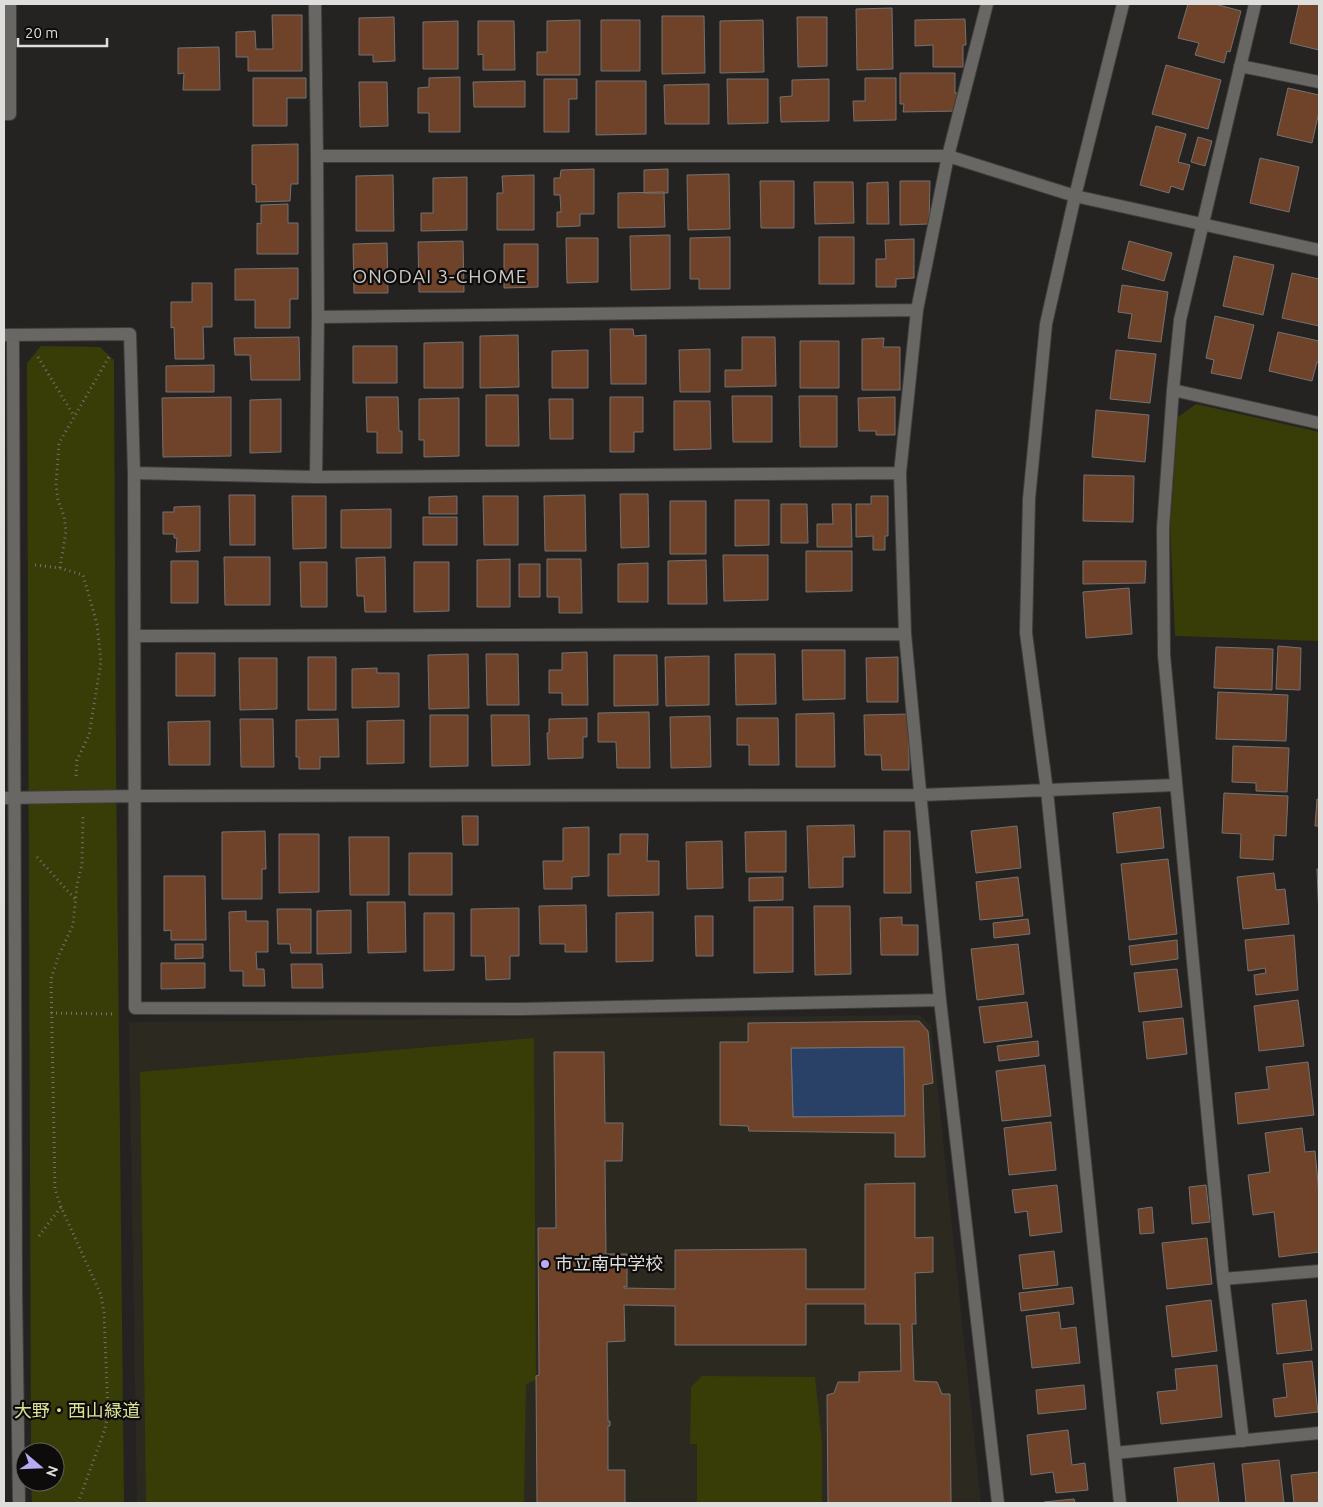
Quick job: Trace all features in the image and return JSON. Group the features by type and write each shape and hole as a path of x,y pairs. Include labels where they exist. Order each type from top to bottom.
{"street":[{"path":"4,114 10,114 10,4"},
{"path":"315,4 318,317 316,477"},
{"path":"987,4 948,156 917,310 900,473 905,634 940,1000 998,1503"},
{"path":"1120,1503 1047,791 1026,634 1029,499 1046,324 1075,196 1123,4"},
{"path":"1243,1441 1223,1279 1164,655 1163,528 1180,320 1255,4"},
{"path":"1240,66 1319,82"},
{"path":"317,156 948,156 1075,196 1202,226 1319,250"},
{"path":"318,317 917,310"},
{"path":"19,1503 10,1290 16,1247 15,844 9,798 14,562 14,336 130,334 134,473 135,1008 522,1009 940,1000"},
{"path":"1173,390 1319,423"},
{"path":"134,473 316,477 900,473"},
{"path":"134,636 905,634"},
{"path":"9,798 135,796 921,795 1176,785"},
{"path":"1223,1279 1319,1271"},
{"path":"1115,1453 1319,1433"}],"path":[{"path":"60,568 66,531 56,485 59,443 106,361 130,334"},
{"path":"14,336 74,416"},
{"path":"14,562 60,568 83,575 97,624 101,662 89,735 76,760 82,864 76,885 73,925 58,957 51,979 56,1189 61,1207 100,1295 104,1313 108,1413 105,1430 78,1503"},
{"path":"15,844 30,850 75,900"},
{"path":"51,1013 116,1014 135,1008"},
{"path":"16,1247 31,1246 61,1207"}],"shaded area":[{"name":"市立南中学校","path":"919,1015 931,1025 981,1503 137,1503 129,1022"}],"green space":[{"name":"大野・西山緑道","path":"41,346 100,347 114,360 116,764 124,1503 32,1503 31,1492 65,1492 65,1442 31,1442 27,363"},
{"path":"1196,404 1319,432 1319,641 1175,636 1170,529 1178,417"},
{"path":"534,1038 536,1380 526,1384 524,1503 146,1503 140,1072"},
{"path":"702,1376 815,1377 822,1442 822,1503 697,1503 697,1444 690,1444 691,1387"}],"water":[{"path":"904,1047 905,1116 793,1117 791,1048"}],"building":[{"path":"1188,4 1215,4 1241,11 1230,52 1227,51 1224,63 1195,55 1199,43 1178,38"},
{"path":"1299,4 1319,4 1319,50 1290,43"},
{"path":"892,8 893,69 857,70 856,9"},
{"path":"272,15 302,15 302,71 248,71 248,57 236,57 236,32 255,31 256,49 273,49"},
{"path":"662,16 704,16 705,73 662,74"},
{"path":"394,17 395,61 373,62 373,55 359,55 359,18"},
{"path":"797,17 827,17 827,66 798,67"},
{"path":"965,19 966,45 963,45 963,67 933,67 933,45 915,46 915,20"},
{"path":"580,20 580,75 537,75 537,52 547,52 547,21"},
{"path":"601,20 640,20 640,71 601,71"},
{"path":"763,20 764,72 720,73 720,21"},
{"path":"458,21 458,69 423,69 423,22"},
{"path":"478,21 514,21 515,70 483,70 483,54 478,55"},
{"path":"219,47 220,90 183,90 184,73 178,74 178,48"},
{"path":"1166,65 1221,80 1208,129 1152,114"},
{"path":"900,73 955,73 955,93 959,93 959,111 903,112 904,104 900,104"},
{"path":"460,77 460,132 429,132 429,113 418,113 418,88 429,87 429,78"},
{"path":"253,78 306,78 306,98 287,98 287,126 253,126"},
{"path":"865,78 896,78 896,120 854,121 853,101 865,101"},
{"path":"544,79 577,79 577,99 569,99 569,132 544,132"},
{"path":"727,79 768,79 768,123 728,124"},
{"path":"829,79 829,121 781,122 780,97 792,96 792,80"},
{"path":"525,81 525,107 474,107 473,82"},
{"path":"596,81 646,81 646,134 596,135"},
{"path":"359,82 387,82 388,126 360,127"},
{"path":"709,84 709,124 665,124 664,85"},
{"path":"1288,88 1319,95 1319,112 1312,143 1277,135"},
{"path":"1156,126 1186,134 1178,162 1190,165 1183,190 1171,186 1169,193 1140,185"},
{"path":"1198,137 1212,141 1205,166 1191,162"},
{"path":"298,144 298,184 291,184 290,201 256,202 256,185 252,184 252,145"},
{"path":"1260,158 1299,167 1289,212 1250,203"},
{"path":"594,169 594,214 580,214 580,226 557,227 557,212 561,212 560,195 554,195 554,178 560,178 561,170"},
{"path":"668,169 668,193 644,193 644,170"},
{"path":"729,174 730,229 688,230 687,175"},
{"path":"393,175 394,231 356,231 356,176"},
{"path":"534,175 534,230 497,230 497,193 503,193 502,176"},
{"path":"467,177 467,230 421,231 421,213 433,213 433,178"},
{"path":"760,181 794,181 794,228 761,228"},
{"path":"900,181 930,181 929,224 900,225"},
{"path":"814,182 853,182 854,223 815,224"},
{"path":"888,182 889,224 867,224 867,183"},
{"path":"664,192 665,227 618,228 618,193"},
{"path":"288,204 288,223 298,223 298,254 257,254 257,223 261,224 261,205"},
{"path":"670,235 670,289 631,290 630,236"},
{"path":"730,237 730,289 699,289 699,279 690,279 690,238"},
{"path":"819,237 854,237 854,284 819,284"},
{"path":"566,238 598,238 598,282 567,283"},
{"path":"914,239 914,278 896,279 896,287 876,287 876,259 886,259 885,240"},
{"path":"463,241 464,292 419,292 418,242"},
{"path":"1129,241 1172,253 1164,281 1122,269"},
{"path":"387,243 388,293 354,293 353,244"},
{"path":"504,244 538,244 538,287 504,288"},
{"path":"1234,256 1274,265 1263,315 1223,306"},
{"path":"298,268 298,299 290,299 290,328 255,328 255,300 235,300 235,269"},
{"path":"1292,273 1319,279 1319,326 1282,318"},
{"path":"192,283 212,283 212,327 203,327 204,359 175,359 174,327 171,328 171,302 192,302"},
{"path":"1122,285 1168,292 1161,342 1128,338 1132,314 1118,312"},
{"path":"1215,316 1254,325 1241,379 1211,373 1214,360 1206,358"},
{"path":"610,329 633,329 634,336 646,335 646,384 611,384"},
{"path":"1278,332 1319,341 1319,363 1317,362 1312,381 1269,371"},
{"path":"518,335 519,387 480,388 480,336"},
{"path":"299,337 300,380 251,380 250,355 235,355 234,338"},
{"path":"742,337 775,337 776,386 725,387 725,370 742,370"},
{"path":"884,338 883,347 900,347 900,390 862,390 862,339"},
{"path":"800,341 839,341 839,388 800,388"},
{"path":"463,342 463,388 424,388 424,343"},
{"path":"353,346 397,346 397,383 353,383"},
{"path":"710,349 710,392 680,392 679,350"},
{"path":"588,350 588,388 552,388 552,351"},
{"path":"1116,350 1156,354 1150,403 1110,399"},
{"path":"214,365 214,392 166,392 166,366"},
{"path":"486,395 518,395 519,446 486,446"},
{"path":"732,396 772,396 772,442 733,442"},
{"path":"799,396 837,396 837,447 800,447"},
{"path":"231,397 231,456 163,457 162,398"},
{"path":"366,397 398,397 399,431 402,431 402,453 377,453 377,432 367,432"},
{"path":"610,397 643,397 643,432 634,432 634,452 610,452"},
{"path":"895,397 895,435 876,435 876,431 859,431 858,398"},
{"path":"459,398 459,456 424,457 424,440 419,440 419,399"},
{"path":"281,399 281,452 250,453 250,400"},
{"path":"549,399 573,399 573,439 550,439"},
{"path":"674,401 710,401 711,449 674,450"},
{"path":"1096,410 1149,415 1145,462 1092,457"},
{"path":"1084,475 1134,476 1133,522 1083,521"},
{"path":"620,494 648,494 649,547 621,548"},
{"path":"229,495 255,495 255,545 230,545"},
{"path":"585,495 586,551 545,551 544,496"},
{"path":"292,496 326,496 326,548 293,549"},
{"path":"457,496 457,514 429,514 429,497"},
{"path":"483,496 518,496 518,545 484,545"},
{"path":"871,496 888,496 888,536 885,536 885,550 873,550 873,536 856,537 856,504 871,504"},
{"path":"735,500 769,500 769,545 735,546"},
{"path":"670,501 706,501 706,554 670,554"},
{"path":"781,504 807,504 808,543 781,543"},
{"path":"832,504 851,504 852,547 817,547 817,524 833,524"},
{"path":"200,506 200,551 176,552 177,538 174,538 174,534 163,534 163,512 174,512 174,507"},
{"path":"391,509 391,548 341,548 341,510"},
{"path":"423,517 457,517 457,545 423,545"},
{"path":"806,551 852,551 852,591 806,592"},
{"path":"723,555 768,555 768,600 724,601"},
{"path":"224,557 270,557 270,605 225,605"},
{"path":"385,557 386,612 365,612 364,596 357,596 356,558"},
{"path":"510,559 510,607 477,607 477,560"},
{"path":"547,559 581,559 582,613 559,613 559,597 547,597"},
{"path":"706,560 707,604 668,604 668,561"},
{"path":"171,561 198,561 198,603 171,603"},
{"path":"1083,561 1146,561 1145,583 1083,584"},
{"path":"300,562 327,562 327,607 301,607"},
{"path":"414,562 449,562 449,611 414,612"},
{"path":"648,563 648,602 618,602 618,564"},
{"path":"519,564 540,564 540,597 519,597"},
{"path":"1129,588 1132,634 1086,638 1083,592"},
{"path":"1278,646 1301,648 1300,690 1276,689"},
{"path":"1216,647 1273,649 1272,690 1214,688"},
{"path":"802,650 845,650 845,699 803,700"},
{"path":"587,652 588,705 562,705 562,693 549,693 549,670 562,670 562,653"},
{"path":"176,653 215,653 215,696 176,696"},
{"path":"468,654 469,708 429,709 428,655"},
{"path":"486,654 518,654 519,705 487,705"},
{"path":"735,654 775,654 776,704 736,705"},
{"path":"614,655 657,655 658,705 614,706"},
{"path":"709,656 709,705 666,706 665,657"},
{"path":"308,657 336,657 336,710 308,710"},
{"path":"898,657 898,702 867,702 866,658"},
{"path":"239,658 277,658 277,709 240,710"},
{"path":"377,668 377,673 399,673 399,707 352,708 352,669"},
{"path":"1218,692 1288,695 1286,741 1216,739"},
{"path":"649,712 650,768 617,768 616,742 598,742 598,713"},
{"path":"834,713 835,767 796,767 796,714"},
{"path":"909,714 909,770 882,770 881,755 865,755 864,715"},
{"path":"430,715 468,715 468,766 430,767"},
{"path":"491,715 529,715 530,765 492,766"},
{"path":"710,716 711,767 671,768 670,717"},
{"path":"587,718 587,737 583,737 583,758 548,759 547,733 549,733 549,719"},
{"path":"737,718 778,718 779,765 749,765 749,745 737,745"},
{"path":"240,719 273,719 274,767 241,767"},
{"path":"338,719 339,757 320,757 320,769 299,769 299,757 296,757 296,720"},
{"path":"404,720 404,763 367,764 367,721"},
{"path":"210,721 210,765 169,765 168,722"},
{"path":"1233,746 1289,748 1287,792 1256,791 1256,783 1232,782"},
{"path":"1224,793 1288,796 1286,836 1274,835 1273,860 1240,858 1241,834 1222,833"},
{"path":"1317,799 1319,800 1319,826 1315,826"},
{"path":"1160,807 1164,848 1117,853 1113,813"},
{"path":"462,816 478,816 478,845 463,845"},
{"path":"854,825 855,857 843,857 843,887 809,888 807,826"},
{"path":"1017,826 1021,868 976,873 971,831"},
{"path":"589,827 589,876 572,877 572,889 544,889 543,861 563,861 563,828"},
{"path":"265,831 266,869 262,869 262,899 222,899 222,832"},
{"path":"786,831 786,872 746,872 745,832"},
{"path":"884,831 910,831 911,893 884,893"},
{"path":"279,834 319,834 319,892 279,893"},
{"path":"620,834 648,834 647,861 659,861 659,895 608,896 608,854 620,854"},
{"path":"349,837 389,837 389,895 350,895"},
{"path":"722,841 723,888 687,889 686,842"},
{"path":"409,853 452,853 452,895 409,895"},
{"path":"1168,859 1177,934 1129,940 1121,864"},
{"path":"1317,869 1319,869 1319,917"},
{"path":"1274,873 1276,890 1285,889 1289,924 1243,929 1237,877"},
{"path":"164,876 205,876 206,940 171,940 171,930 164,931"},
{"path":"783,877 783,900 749,901 749,878"},
{"path":"1018,877 1023,916 980,920 976,882"},
{"path":"367,902 405,902 406,952 368,953"},
{"path":"586,905 587,952 565,952 565,944 540,944 539,906"},
{"path":"814,906 850,906 851,974 815,975"},
{"path":"754,907 793,907 793,972 754,973"},
{"path":"519,908 519,956 510,956 510,979 486,980 485,956 471,956 471,909"},
{"path":"277,909 311,909 311,953 291,953 290,944 278,944"},
{"path":"351,910 351,953 317,954 317,911"},
{"path":"246,911 246,921 268,921 268,952 256,952 257,969 264,969 265,986 243,986 243,971 230,971 229,912"},
{"path":"653,912 653,961 616,962 616,913"},
{"path":"424,913 454,913 454,970 424,971"},
{"path":"695,916 713,916 713,956 696,956"},
{"path":"902,917 902,925 918,925 918,955 881,955 880,918"},
{"path":"1028,919 1030,934 994,938 993,923"},
{"path":"1294,935 1298,990 1256,995 1254,975 1266,973 1265,968 1248,971 1245,940"},
{"path":"1177,940 1178,959 1131,965 1129,946"},
{"path":"175,944 203,944 203,958 175,959"},
{"path":"1018,944 1024,994 977,1000 971,949"},
{"path":"161,963 205,963 205,988 161,989"},
{"path":"291,964 322,964 323,988 292,988"},
{"path":"1177,969 1182,1007 1139,1012 1134,973"},
{"path":"1298,1000 1304,1046 1259,1051 1254,1006"},
{"path":"1027,1002 1032,1037 984,1043 979,1007"},
{"path":"1183,1018 1187,1054 1147,1059 1143,1022"},
{"path":"919,1021 928,1031 933,1083 923,1085 925,1157 895,1157 895,1133 749,1131 748,1126 720,1125 720,1042 748,1042 748,1023","holes":["904,1047 905,1116 793,1117 791,1048"]},
{"path":"1038,1041 1039,1056 999,1061 997,1046"},
{"path":"554,1052 604,1052 605,1123 623,1123 622,1161 605,1161 606,1254 627,1254 627,1287 624,1286 624,1288 675,1289 675,1250 806,1249 806,1289 865,1289 865,1184 915,1183 915,1238 933,1237 933,1272 915,1273 916,1324 912,1324 914,1381 937,1382 942,1394 950,1394 951,1503 828,1503 827,1395 834,1393 838,1382 859,1382 859,1372 901,1371 900,1324 865,1324 865,1304 806,1304 806,1345 675,1345 675,1306 624,1305 625,1341 607,1342 608,1421 610,1421 610,1426 608,1426 608,1470 625,1470 625,1503 537,1503 536,1376 539,1375 538,1228 556,1228"},
{"path":"1308,1062 1314,1115 1238,1124 1235,1093 1269,1089 1266,1067"},
{"path":"1045,1065 1051,1116 1002,1121 996,1071"},
{"path":"1051,1122 1056,1170 1009,1175 1004,1128"},
{"path":"1302,1128 1305,1152 1315,1151 1319,1193 1319,1252 1279,1257 1274,1212 1253,1215 1248,1175 1270,1172 1265,1133"},
{"path":"1057,1185 1062,1232 1030,1236 1027,1211 1015,1213 1012,1190"},
{"path":"1206,1185 1210,1222 1192,1224 1189,1187"},
{"path":"1152,1207 1154,1233 1140,1234 1138,1209"},
{"path":"1207,1238 1212,1284 1167,1289 1162,1243"},
{"path":"1054,1251 1058,1285 1023,1289 1019,1255"},
{"path":"1072,1287 1074,1304 1021,1311 1019,1293"},
{"path":"1211,1300 1217,1351 1172,1357 1166,1306"},
{"path":"1306,1300 1312,1350 1277,1354 1272,1304"},
{"path":"1059,1312 1061,1329 1076,1327 1080,1363 1032,1368 1026,1316"},
{"path":"1312,1361 1318,1412 1275,1417 1273,1399 1287,1397 1283,1364"},
{"path":"1217,1365 1222,1417 1161,1424 1157,1392 1177,1390 1175,1369"},
{"path":"1084,1385 1086,1409 1038,1414 1036,1390"},
{"path":"1068,1430 1072,1465 1085,1463 1088,1490 1056,1493 1053,1472 1031,1475 1027,1435"},
{"path":"1279,1460 1284,1503 1246,1503 1242,1464"},
{"path":"1214,1463 1219,1503 1178,1503 1174,1468"},
{"path":"1319,1472 1319,1503 1294,1503 1291,1475"},
{"path":"1074,1499 1075,1503 1044,1503 1044,1502"}],"place":[{"name":"市立南中学校","path":"545,1264"}],"district":[{"name":"ONODAI 3-CHOME","path":"440,276"}]}
